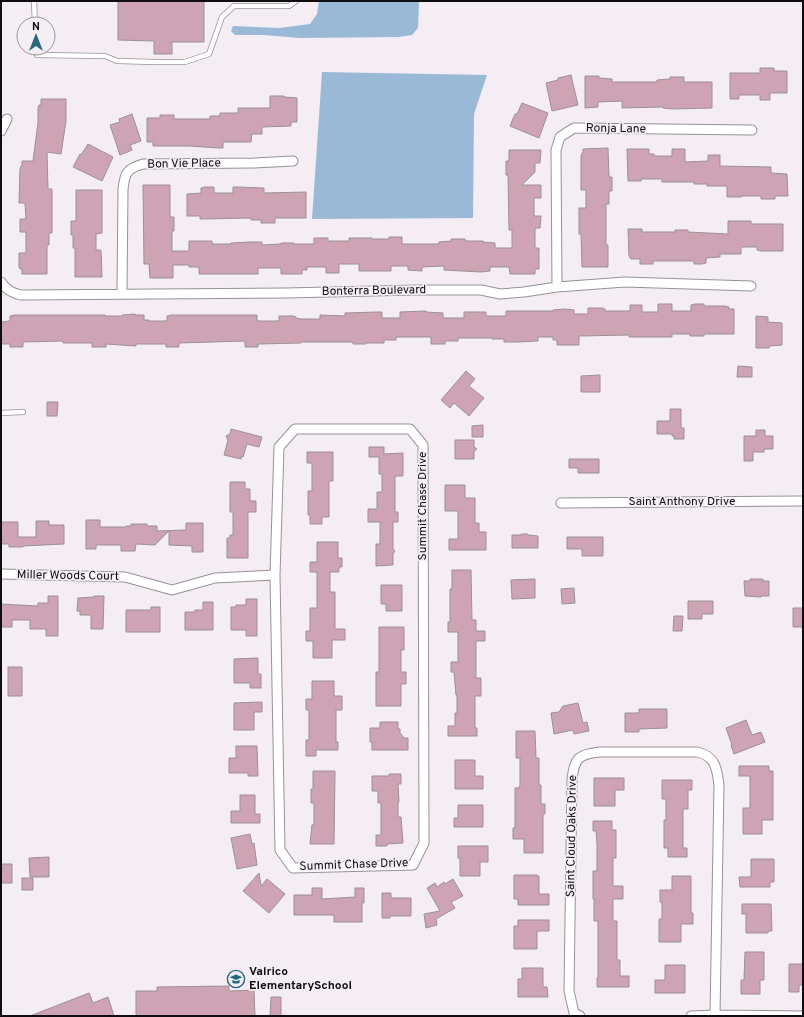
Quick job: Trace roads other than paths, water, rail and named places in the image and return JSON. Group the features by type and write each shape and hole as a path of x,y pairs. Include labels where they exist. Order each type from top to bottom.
{"street":[{"path":"1,131 7,119"},
{"name":"Ronja Lane","path":"557,287 556,150 560,137 574,128 752,130"},
{"name":"Bon Vie Place","path":"122,293 123,189 125,176 132,168 143,164 254,164 293,161"},
{"name":"Bonterra Boulevard","path":"1,282 5,288 12,293 21,295 122,293 286,293 417,290 481,290 500,294 557,287 625,282 751,286"},
{"name":"Summit Chase Drive","path":"295,429 410,429 423,445 424,843 413,865 292,868 280,850 275,575 279,447 295,429"},
{"name":"Saint Anthony Drive","path":"561,503 803,501"},
{"name":"Miller Woods Court","path":"1,574 125,577 172,590 215,578 275,575"},
{"name":"Saint Cloud Oaks Drive","path":"580,1016 574,1013 568,991 572,780 573,769 579,758 590,753 600,752 697,752 707,756 714,764 719,785 715,1015"},
{"path":"691,1016 803,1016"}],"lane":[{"path":"34,1 35,16"},
{"path":"56,55 105,56 117,61 185,62 209,54 222,17 234,6 289,6 296,1"},
{"path":"1,413 22,412"}],"water":[{"path":"319,1 419,1 418,28 412,35 399,37 300,38 264,35 235,35 231,31 233,26 279,28 310,24 317,14"},
{"path":"322,72 487,75 474,114 473,218 312,219"}],"place":[{"name":"Valrico ElementarySchool","path":"236,979"}]}
